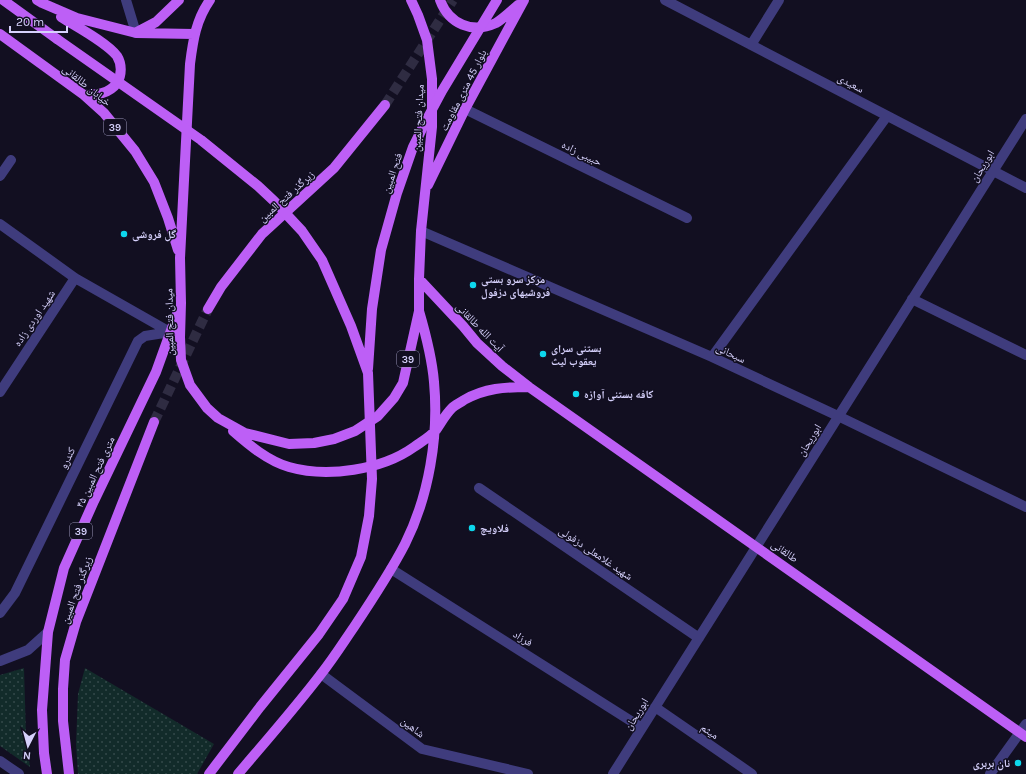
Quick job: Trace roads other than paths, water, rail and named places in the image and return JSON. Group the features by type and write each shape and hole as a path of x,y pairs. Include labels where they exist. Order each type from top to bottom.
{"main road":[{"path":"3,0 201,140 258,186 274,201 302,231 322,260 351,326 368,373 372,479 370,516 361,558 343,599 319,634 260,707 209,774"},
{"path":"136,33 156,22 179,0"},
{"name":"میدان فتح المبین","path":"210,0 202,5 194,34 190,64 180,258 181,360 190,386 207,408 218,418 245,433 289,444 314,443 334,439 355,431 378,416 394,398 403,383 419,311 422,231 432,127 432,79 427,40 411,0"},
{"path":"440,0 443,9 453,20 469,27 488,26 506,16 523,0"},
{"name":"فتح المبین","path":"368,373 372,309 381,250 397,193 413,147 427,118 497,0"},
{"name":"بلوار 45 متری مقاومت","path":"425,191 465,109 523,0"},
{"path":"40,2 77,18 136,33 194,34"},
{"path":"40,2 102,43 118,57 121,72 120,79 115,86 107,92 84,96"},
{"name":"خیابان طالقانی","path":"0,34 84,96 104,114 135,151 154,182 168,218 180,258"},
{"name":"زیرگذر فتح المبین","path":"208,308 221,287 262,234 334,168 385,105"},
{"name":"آیت الله طالقانی","path":"419,279 477,343 502,366 529,387"},
{"name":"۴۵ متری فتح المبین","path":"47,774 44,753 42,710 48,632 64,568 94,501 156,372 181,303"},
{"name":"39","path":"241,773 322,674 391,569 405,543 416,516 425,489 435,431 434,382 427,340 419,311"},
{"path":"218,418 249,446 287,467 311,472 347,471 375,465 394,458 413,448 435,431 452,407 472,395 501,387 529,387"},
{"name":"طالقانی","path":"529,387 1024,731"},
{"name":"زیرگذر فتح المبین","path":"69,774 63,720 65,660 76,622 154,422"}],"street":[{"path":"126,0 136,33"},
{"name":"سعیدی","path":"665,0 1026,188"},
{"path":"751,45 779,0"},
{"name":"حبیبی زاده","path":"465,109 687,218"},
{"path":"712,357 887,116"},
{"name":"ابوریحان","path":"613,774 1026,119"},
{"path":"0,176 11,160"},
{"path":"0,224 75,278 170,332"},
{"name":"سبحانی","path":"422,231 712,357 1026,507"},
{"name":"شهید اوردی زاده","path":"0,392 75,278"},
{"path":"912,299 1026,355"},
{"name":"کندرو","path":"0,613 15,593 138,341 145,336 170,332"},
{"name":"شهید غلامعلی دزفولی","path":"479,488 699,638"},
{"name":"فرزاد","path":"391,569 642,728"},
{"path":"0,661 28,650 48,632"},
{"name":"شاهین","path":"322,674 422,749 528,774"},
{"name":"میثم","path":"655,707 752,774"},
{"path":"990,774 1024,731"},
{"path":"0,761 19,774"}],"tunnel":[{"path":"385,105 453,0"},
{"path":"154,422 208,309"}],"place":[{"name":"گل فروشی","path":"124,234"},
{"name":"مرکز سرو بستی فروشیهای دزفول","path":"473,285"},
{"name":"بستنی سرای یعقوب لیث","path":"543,354"},
{"name":"کافه بستنی آوازه","path":"576,394"},
{"name":"فلاویچ","path":"472,528"},
{"name":"نان بربری","path":"1018,763"}]}
